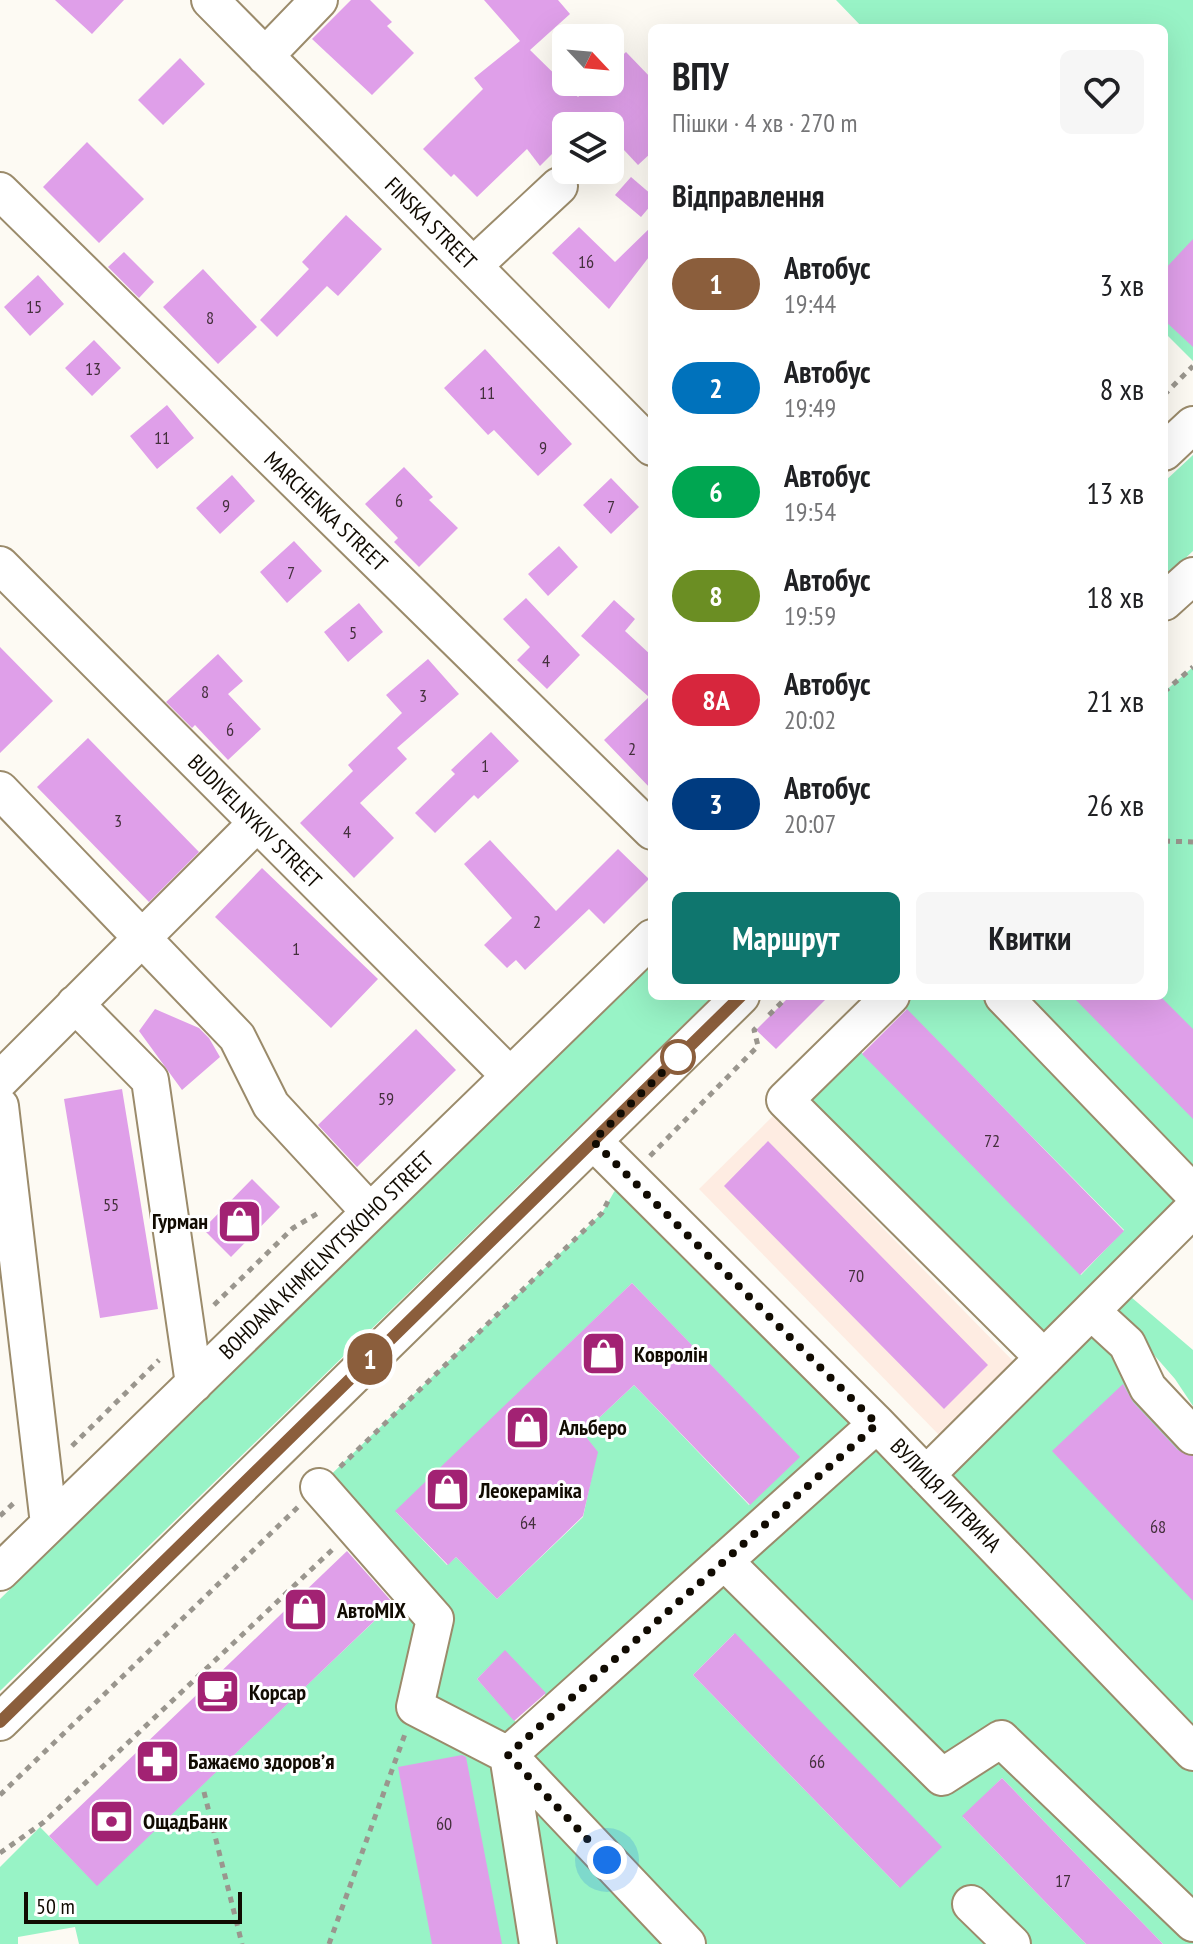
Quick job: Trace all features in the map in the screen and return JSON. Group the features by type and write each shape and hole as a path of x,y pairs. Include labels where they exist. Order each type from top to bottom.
{"street":[{"name":"FINSKA STREET","path":"210,0 648,443"},
{"path":"265,56 319,0"},
{"path":"473,266 559,186"},
{"name":"MARCHENKA STREET","path":"0,191 648,827"},
{"path":"1168,448 1193,425"},
{"name":"BUDIVELNYKIV STREET","path":"0,565 510,1076"},
{"path":"1168,598 1193,576"},
{"path":"0,790 237,1037 271,1105 370,1212"},
{"path":"0,1080 257,823"},
{"name":"BOHDANA KHMELNYTSKOHO STREET","path":"0,1572 648,942"},
{"path":"0,1722 737,1000"},
{"path":"887,1000 785,1100 1044,1358"},
{"path":"1007,1000 1193,1193"},
{"path":"75,1004 150,1080 194,1384"},
{"path":"0,1106 49,1524"},
{"name":"ВУЛИЦЯ ЛИТВИНА","path":"593,1141 877,1424 1193,1752"},
{"path":"926,1475 1193,1209"},
{"path":"1091,1311 1127,1344 1148,1388 1193,1436"},
{"path":"508,1755 877,1424"},
{"path":"319,1487 435,1619 415,1707 508,1755 687,1944"},
{"path":"724,1561 942,1777 1001,1739 1193,1923"},
{"path":"508,1755 538,1944"},
{"path":"971,1904 1012,1944"}],"path":[{"path":"1168,391 1193,366"},
{"path":"1168,689 1193,667"},
{"path":"1168,841 1193,842"},
{"path":"630,1175 758,1046 754,1030 784,1000"},
{"path":"0,1516 293,1228"},
{"path":"0,1853 44,1822 355,1528"},
{"path":"329,1944 415,1707"},
{"path":"204,1792 242,1944"}],"shaded area":[{"path":"773,1116 1016,1364 941,1437 699,1189"}],"green space":[{"path":"836,0 1193,0 1193,361 1168,336 1168,24 859,24"},
{"path":"1193,455 1193,551 1168,574 1168,478"},
{"path":"1193,667 1193,1209 1117,1285 1193,1350 1193,1406 1175,1379 1107,1301 1091,1311 1193,1427 1193,1944 1163,1944 1002,1778 963,1817 1086,1944 79,1944 75,1927 18,1937 18,1944 0,1944 0,1867 40,1827 97,1885 406,1591 314,1491 602,1213 614,1192 630,1175 926,1474 1043,1358 785,1100 887,1000 1168,1000 1168,689","holes":["901,1004 1124,1230 1081,1275 859,1050","632,1283 799,1457 749,1505 634,1385 583,1433 597,1452 583,1517 497,1599 456,1557 447,1565 396,1512","734,1634 900,1888 693,1675","505,1651 550,1700 523,1730 477,1679"]},
{"path":"648,966 648,1000 709,1000 0,1691 0,1599"}],"building":[{"path":"55,0 124,0 92,34"},
{"path":"351,0 370,0 392,22 387,26 414,53 372,95 312,39"},
{"path":"484,0 558,0 570,14 559,24 552,24 552,30 530,50 552,72 552,96 624,96 626,52 648,75 648,156 638,165 624,150 624,112 552,112 552,154 540,166 527,149 477,197 423,149 483,89 474,78 520,41"},
{"path":"180,58 205,84 163,125 138,100"},
{"path":"87,142 144,199 99,243 43,187"},
{"path":"631,177 648,192 648,209 641,217 615,195"},
{"path":"346,215 382,249 338,296 327,286 277,337 260,320 309,269 302,262"},
{"path":"579,227 615,262 648,230 648,258 609,309 552,253"},
{"path":"1193,239 1193,347 1168,324 1168,266"},
{"path":"124,252 154,282 139,298 108,267"},
{"path":"203,269 257,327 218,364 163,307"},
{"path":"38,275 64,304 30,336 4,307"},
{"path":"94,340 121,368 92,396 65,368"},
{"path":"485,349 572,444 538,476 494,430 488,435 444,388"},
{"path":"167,405 194,438 157,469 130,436"},
{"path":"404,467 433,497 429,500 458,528 419,567 394,542 398,538 365,504"},
{"path":"232,475 255,501 220,534 196,508"},
{"path":"611,478 639,507 611,534 583,505"},
{"path":"294,541 322,571 287,603 260,572"},
{"path":"559,546 578,567 548,596 528,574"},
{"path":"526,598 580,655 547,689 517,660 530,647 503,619"},
{"path":"614,600 635,619 625,631 648,652 648,696 581,636"},
{"path":"359,603 383,632 348,662 324,632"},
{"path":"0,647 53,701 0,753"},
{"path":"218,654 243,681 228,694 261,729 228,760 195,725 192,728 166,702"},
{"path":"428,659 459,694 397,748 407,759 360,803 394,838 354,878 300,823 353,771 348,765 402,713 386,695"},
{"path":"648,698 648,786 604,740"},
{"path":"491,732 519,761 478,799 474,795 435,833 415,813 455,774 451,770"},
{"path":"88,738 199,852 149,902 37,787"},
{"path":"490,840 556,911 618,849 648,880 604,924 589,909 525,970 516,960 507,968 484,945 512,918 464,864"},
{"path":"262,868 378,979 331,1028 215,917"},
{"path":"786,1000 825,1000 776,1049 756,1030"},
{"path":"1076,1000 1164,1000 1193,1029 1193,1119"},
{"path":"155,1009 199,1028 220,1057 182,1090 139,1031"},
{"path":"907,1009 1124,1231 1080,1275 862,1054"},
{"path":"416,1029 456,1070 357,1167 318,1125"},
{"path":"122,1089 158,1309 100,1318 64,1099"},
{"path":"768,1141 988,1365 944,1409 724,1186"},
{"path":"252,1179 280,1207 231,1257 203,1229"},
{"path":"632,1283 800,1457 750,1505 634,1385 583,1433 598,1452 583,1516 497,1599 456,1557 448,1565 395,1511"},
{"path":"1123,1384 1133,1402 1178,1450 1193,1456 1193,1601 1052,1451"},
{"path":"347,1551 393,1603 97,1886 49,1836"},
{"path":"735,1633 942,1847 900,1888 693,1675"},
{"path":"505,1650 546,1693 514,1721 477,1679"},
{"path":"462,1755 466,1757 502,1944 432,1944 398,1767"},
{"path":"1002,1778 1163,1944 1086,1944 962,1816"}],"bus line":[{"name":"1","path":"0,1722 737,1000"}],"place":[{"name":"Гурман","path":"239,1221"},
{"name":"Ковролін","path":"603,1354"},
{"name":"Альберо","path":"528,1427"},
{"name":"Леокераміка","path":"448,1490"},
{"name":"АвтоMIX","path":"306,1610"},
{"name":"Корсар","path":"218,1692"},
{"name":"Бажаємо здоровʼя","path":"157,1761"},
{"name":"ОщадБанк","path":"112,1821"}],"route":[{"path":"607,1860 508,1755 877,1424 593,1141 678,1057"}]}
